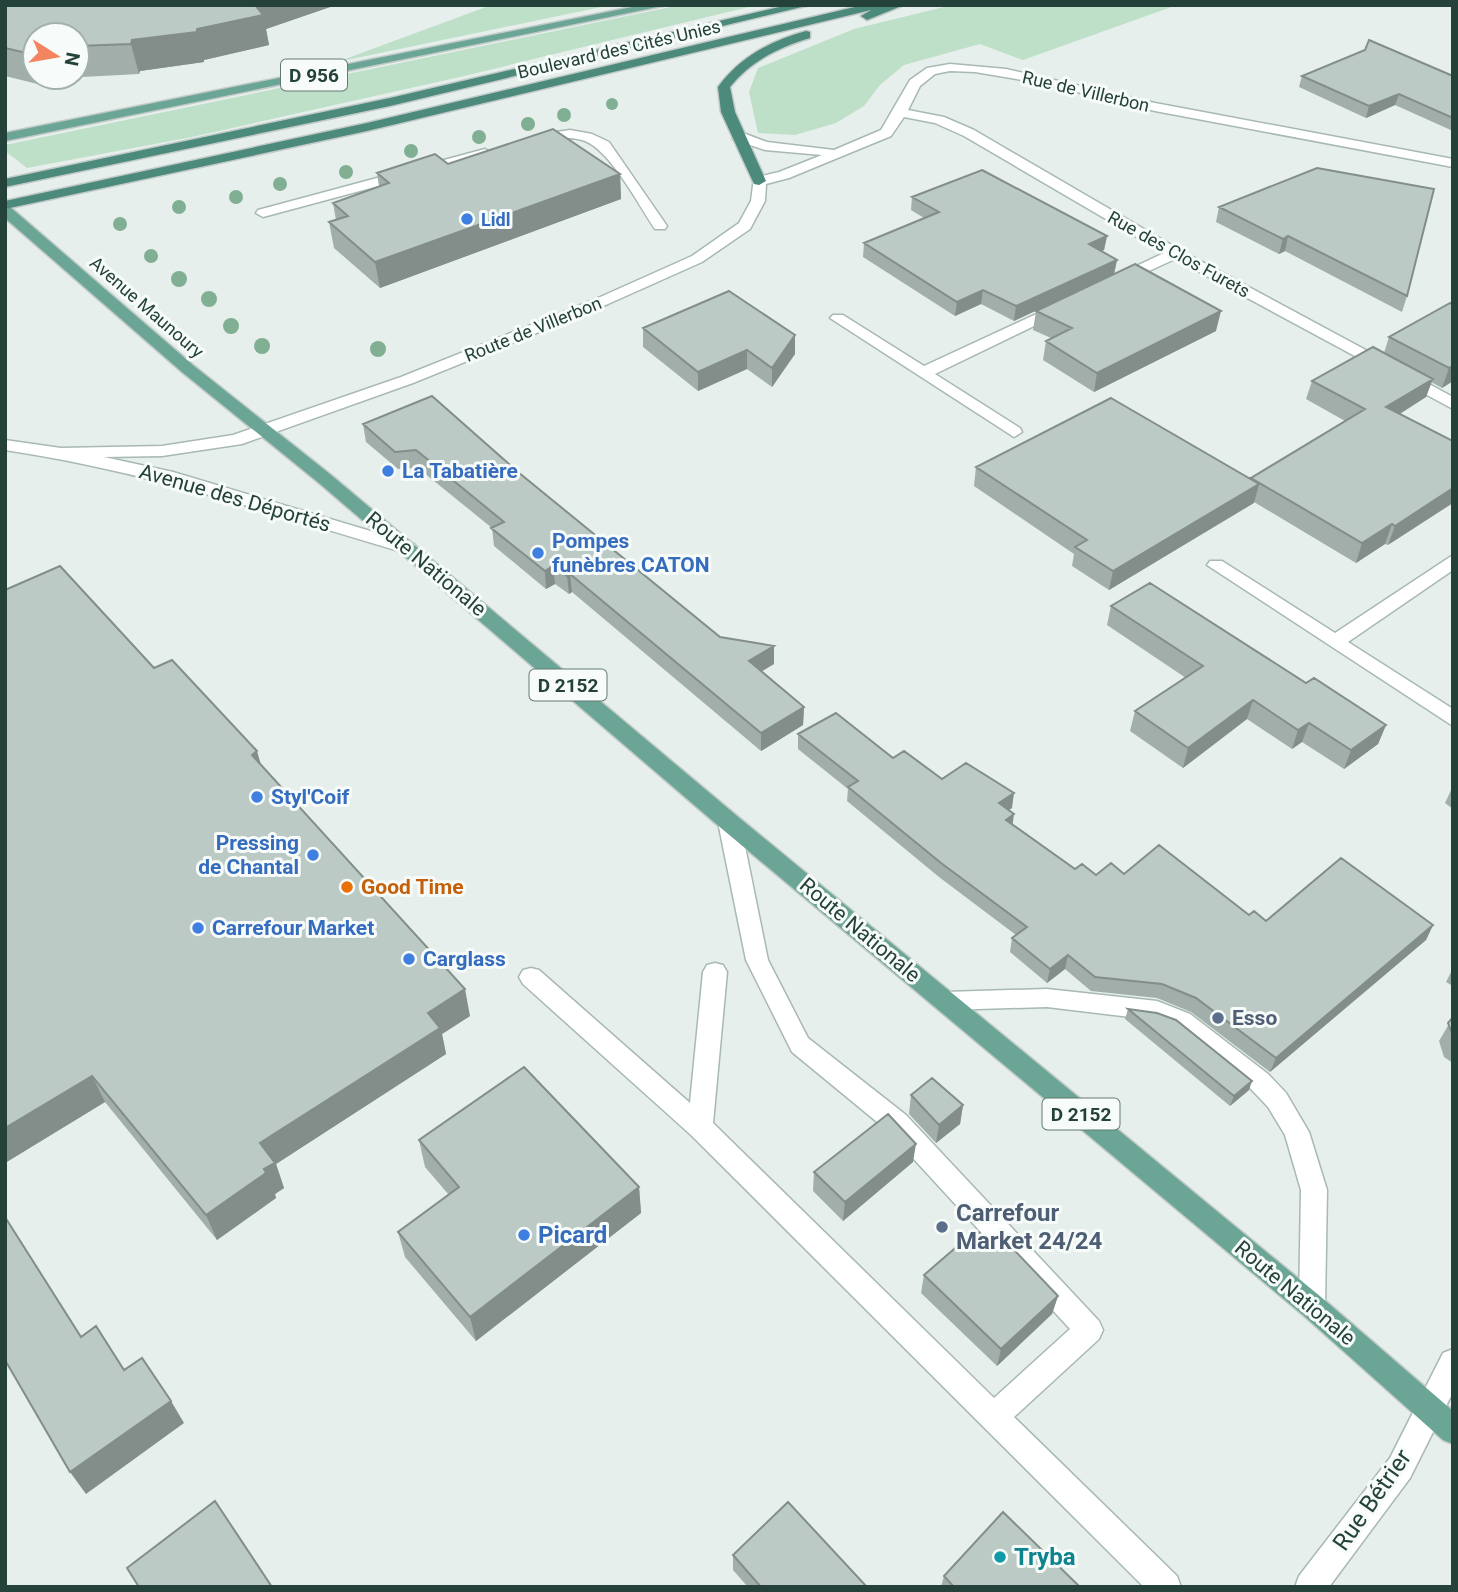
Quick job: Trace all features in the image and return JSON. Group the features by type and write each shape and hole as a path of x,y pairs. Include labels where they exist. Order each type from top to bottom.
{"highway":[{"name":"Boulevard des Cités Unies","path":"5,183 390,102 804,5"},
{"name":"Boulevard des Cités Unies","path":"5,205 367,127 879,5"},
{"path":"760,181 728,111 724,87 740,65 775,45 898,5"}],"main road":[{"name":"D 956","path":"5,137 661,5"},
{"name":"Avenue Maunoury","path":"5,210 188,369 267,431"},
{"name":"Route Nationale","path":"267,431 729,822 1312,1306 1453,1430"}],"street":[{"path":"623,13 643,5"},
{"name":"Rue de Villerbon","path":"760,181 784,175 886,133 897,124 906,95 919,77 940,68 967,66 1152,106 1453,163"},
{"name":"Rue des Clos Furets","path":"902,113 939,120 969,133 1175,253 1453,404"},
{"path":"523,143 568,133 593,138 604,145 660,226"},
{"path":"738,136 779,149 840,151"},
{"path":"263,214 497,150"},
{"name":"Route de Villerbon","path":"267,431 407,380 604,302 697,259 745,226 758,201 760,181"},
{"path":"1103,287 1175,253"},
{"path":"923,373 1079,299"},
{"path":"838,318 1014,432"},
{"name":"Avenue des Déportés","path":"61,453 192,448 267,431"},
{"name":"Avenue des Déportés","path":"5,445 61,453 218,490 408,548"},
{"path":"1335,642 1453,561"},
{"path":"1216,565 1453,719"},
{"path":"729,822 757,960 800,1045 897,1124 926,1152 1089,1330 993,1416"},
{"path":"700,1127 715,972"},
{"path":"531,977 700,1127 1166,1587"},
{"path":"945,1001 1047,998 1157,1011 1182,1021 1259,1081 1277,1100 1297,1132 1314,1190 1312,1306"},
{"name":"Rue Bétrier","path":"1310,1587 1400,1468 1453,1362"}],"green space":[{"path":"611,5 337,62 486,7"},
{"path":"680,5 757,5 460,77 192,137 27,168 5,151 5,145"},
{"path":"952,5 1177,5 1023,60 980,44 904,65 880,85 864,106 836,123 795,135 758,133 749,92 758,68 854,29"}],"building":[{"path":"5,5 255,5 263,15 197,29 197,32 132,40 131,44 91,45 91,21 21,21 21,52 5,48"},
{"path":"1369,40 1453,76 1453,118 1399,94 1369,106 1302,76 1365,50"},
{"name":"Lidl","path":"553,129 620,174 375,262 329,222 348,216 333,203 389,183 377,173 435,154 448,164"},
{"path":"1317,168 1434,189 1407,296 1288,236 1283,239 1219,207"},
{"path":"982,170 1107,236 1089,244 1117,260 1016,306 983,290 957,302 864,243 939,212 912,197"},
{"path":"1135,264 1221,311 1097,373 1046,341 1072,328 1036,311"},
{"path":"729,291 795,335 772,368 747,350 698,372 643,328"},
{"path":"1450,303 1453,304 1453,366 1449,368 1389,337"},
{"path":"1373,347 1433,379 1386,407 1453,441 1453,488 1395,526 1392,524 1362,543 1251,478 1365,409 1312,381"},
{"path":"432,396 518,472 720,637 774,646 749,661 804,707 761,733 570,574 567,576 553,566 545,571 491,528 504,522 416,450 395,452 363,424"},
{"path":"1111,398 1259,484 1113,571 1075,547 1087,540 976,467"},
{"name":"Carrefour Market","path":"60,566 154,668 172,660 257,751 252,755 465,989 428,1013 440,1028 260,1143 275,1163 264,1169 266,1173 206,1215 92,1076 5,1128 5,590"},
{"path":"1150,583 1306,683 1314,678 1386,725 1351,750 1309,723 1298,730 1253,700 1188,748 1135,711 1203,666 1111,606"},
{"path":"836,713 893,758 904,751 942,779 966,763 1014,793 999,803 1014,814 1006,820 1075,869 1082,864 1096,875 1111,863 1124,874 1159,845 1249,915 1254,911 1266,921 1341,858 1433,925 1276,1058 1196,998 1162,984 1095,977 1068,955 1050,969 1012,938 1027,927 941,863 848,787 858,781 798,734"},
{"path":"1128,1009 1157,1013 1176,1020 1252,1081 1234,1096"},
{"path":"1453,1017 1453,1036 1448,1023"},
{"name":"Picard","path":"524,1067 639,1187 470,1317 398,1232 459,1187 419,1140"},
{"path":"932,1078 963,1105 939,1125 911,1095"},
{"path":"888,1114 916,1144 845,1202 814,1172"},
{"path":"5,1217 81,1337 96,1326 124,1370 142,1358 171,1401 70,1472 5,1360"},
{"path":"976,1230 990,1243 999,1234 1058,1296 1001,1349 924,1275"},
{"path":"215,1501 272,1587 139,1587 127,1568"},
{"path":"788,1502 867,1587 761,1587 733,1555"},
{"name":"Tryba","path":"1003,1512 1080,1587 954,1587 944,1576"}],"place":[{"name":"Lidl","path":"467,219"},
{"name":"La Tabatière","path":"388,471"},
{"name":"Pompes funèbres CATON","path":"538,553"},
{"name":"Styl'Coif","path":"257,797"},
{"name":"Pressing de Chantal","path":"313,855"},
{"name":"Good Time","path":"347,887"},
{"name":"Carrefour Market","path":"198,928"},
{"name":"Carglass","path":"409,959"},
{"name":"Esso","path":"1218,1018"},
{"name":"Carrefour Market 24/24","path":"942,1227"},
{"name":"Picard","path":"524,1235"},
{"name":"Tryba","path":"1000,1557"}]}
